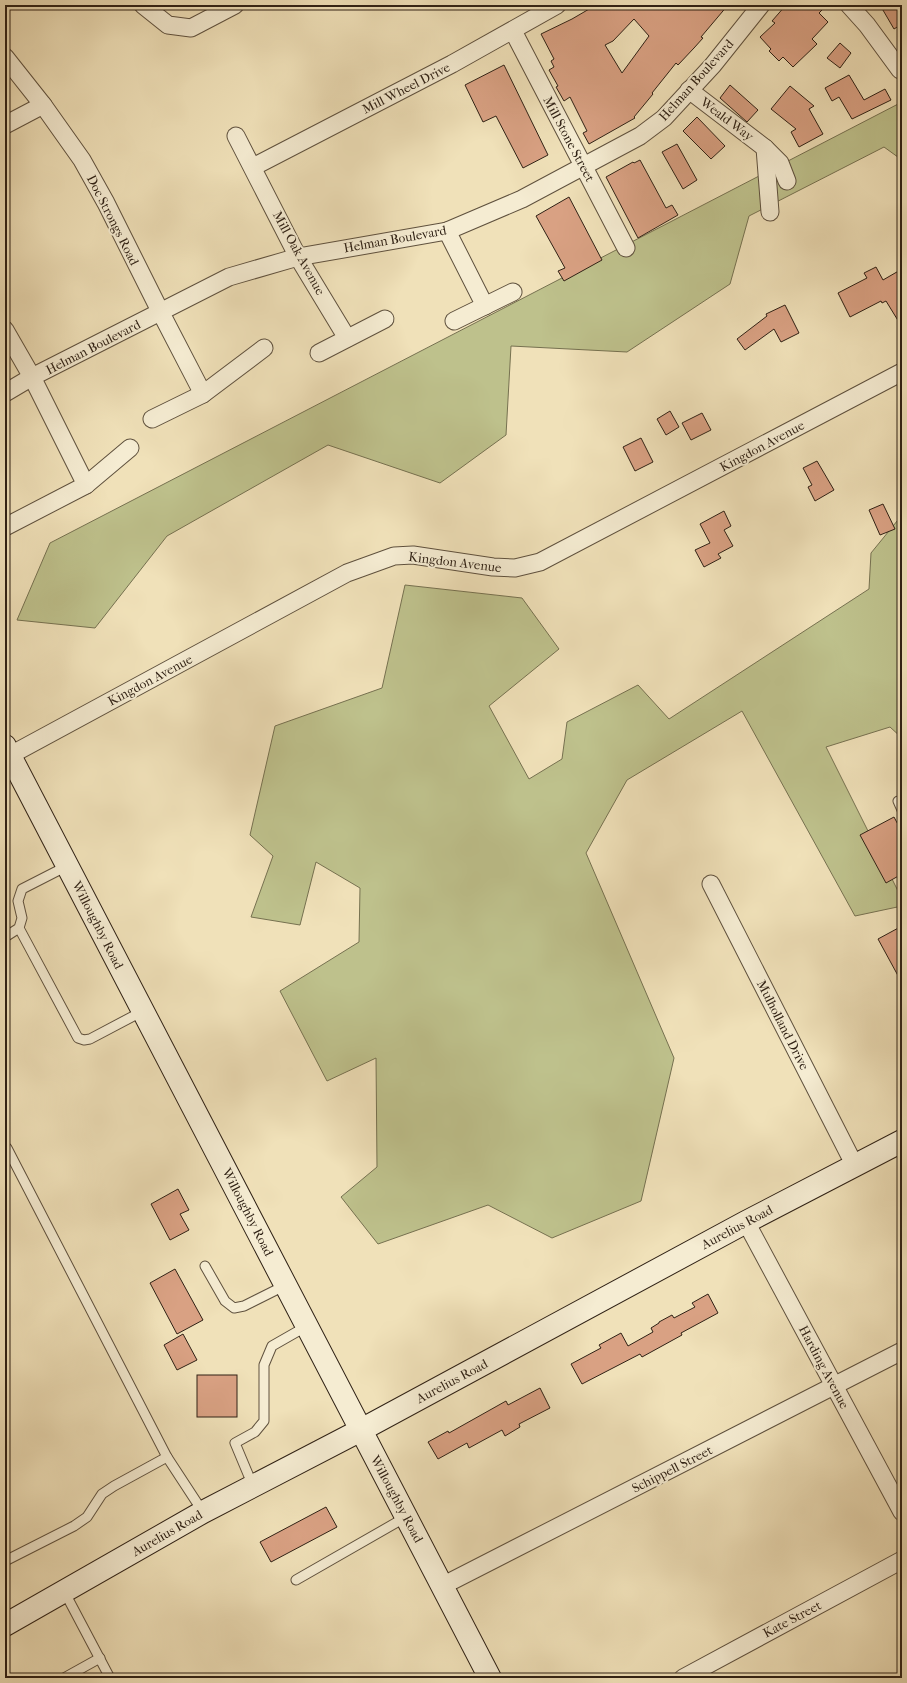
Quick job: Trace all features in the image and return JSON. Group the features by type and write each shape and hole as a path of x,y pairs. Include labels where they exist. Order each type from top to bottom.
{"street":[{"path":"143,5 168,25 191,28 235,5"},
{"name":"Mill Wheel Drive","path":"253,167 452,64 557,5"},
{"name":"Helman Boulevard","path":"5,393 32,377 160,313 228,276 298,257 447,231 522,199 640,136 664,118 713,65 761,5"},
{"path":"849,5 867,25 900,70"},
{"name":"Mill Stone Street","path":"513,31 626,248"},
{"name":"Doc Strongs Road","path":"5,57 43,105 82,160 106,203 160,313 203,394"},
{"name":"Weald Way","path":"689,90 765,148 780,163 787,181"},
{"path":"5,125 43,105"},
{"name":"Mill Oak Avenue","path":"236,136 298,257 347,338"},
{"name":"Weald Way","path":"765,148 770,212"},
{"path":"447,231 486,306"},
{"path":"454,322 513,292"},
{"path":"319,353 385,319"},
{"path":"5,330 32,377 86,485"},
{"path":"152,419 203,394 264,348"},
{"name":"Kingdon Avenue","path":"7,753 347,573 394,556 413,555 467,564 508,568 515,568 540,562 902,372"},
{"path":"5,527 86,485 130,448"},
{"name":"Willoughby Road","path":"7,753 490,1678"},
{"name":"Mulholland Drive","path":"711,884 855,1166"},
{"name":"Aurelius Road","path":"5,1625 203,1512 361,1430 746,1222 902,1140"},
{"name":"Harding Avenue","path":"746,1222 902,1512"},
{"name":"Schippell Street","path":"442,1586 902,1351"},
{"name":"Kate Street","path":"683,1678 902,1560"}],"lane":[{"path":"5,937 19,928 22,918 18,901 22,889 67,866"},
{"path":"19,928 78,1038 84,1040 90,1039 143,1011"},
{"path":"5,1148 7,1148 167,1457 203,1512"},
{"path":"205,1266 225,1301 234,1308 244,1306 286,1285"},
{"path":"253,1486 234,1443 255,1432 264,1421 264,1365 272,1346 307,1326"},
{"path":"5,1561 74,1526 87,1517 102,1494 167,1457"},
{"path":"296,1580 406,1517"},
{"path":"64,1591 110,1678"},
{"path":"66,1678 100,1658"}],"green space":[{"path":"902,102 902,160 884,147 749,216 730,284 627,352 511,346 506,435 440,483 328,445 167,536 95,628 17,620 50,543"},
{"path":"902,515 902,738 890,727 826,747 902,899 902,906 855,916 742,711 627,780 586,853 674,1058 641,1201 552,1238 488,1205 378,1244 341,1197 377,1167 376,1058 327,1081 280,991 359,942 360,888 316,862 300,925 251,917 273,856 250,835 275,726 382,688 405,585 522,598 559,649 489,706 529,779 562,759 567,722 638,685 669,719 869,589 871,553"}],"building":[{"path":"596,5 728,5 701,37 703,38 678,65 676,63 634,117 635,118 589,144 583,133 587,131 570,97 564,101 556,87 558,86 549,70 554,67 551,61 554,59 541,34","holes":["634,19 649,36 622,73 605,45 613,41"]},
{"path":"786,5 827,5 819,13 828,22 812,39 817,44 793,67 783,57 779,61 769,51 771,49 760,37 775,23 772,21"},
{"path":"880,5 902,5 902,24 894,29"},
{"path":"840,43 851,53 840,68 827,58"},
{"path":"504,65 548,155 523,168 496,116 483,122 465,85"},
{"path":"849,75 864,100 885,89 891,100 852,119 839,97 832,101 825,88"},
{"path":"730,85 758,110 747,122 720,98"},
{"path":"790,86 814,106 809,109 823,134 799,147 791,132 796,129 771,109"},
{"path":"697,117 725,146 711,159 683,131"},
{"path":"677,144 697,180 683,189 662,152"},
{"path":"640,160 666,208 672,205 678,215 638,238 606,177 633,162 634,163"},
{"path":"569,197 602,260 564,281 558,271 565,268 536,216"},
{"path":"876,267 883,280 902,269 902,327 886,301 882,303 881,301 850,317 838,293 867,278 864,273"},
{"path":"785,305 799,333 781,342 774,329 745,350 737,339 767,316 766,314"},
{"path":"670,411 679,427 666,435 657,419"},
{"path":"702,413 711,430 691,440 682,423"},
{"path":"641,438 653,462 635,471 623,447"},
{"path":"817,461 834,490 815,501 808,487 812,485 803,468"},
{"path":"883,504 895,529 880,535 869,510"},
{"path":"724,511 731,526 724,530 733,546 718,554 721,558 704,567 695,550 710,543 700,524"},
{"path":"894,817 902,832 902,874 886,883 860,835"},
{"path":"902,926 902,983 878,939"},
{"path":"178,1189 189,1210 180,1214 189,1230 170,1240 151,1204"},
{"path":"175,1269 203,1320 177,1334 150,1283"},
{"path":"708,1294 718,1313 681,1333 682,1335 642,1357 640,1354 582,1384 571,1364 601,1348 599,1345 621,1333 628,1346 653,1332 651,1328 659,1322 672,1315 674,1318 695,1307 692,1303"},
{"path":"183,1334 197,1360 177,1370 164,1345"},
{"path":"197,1375 237,1375 237,1417 197,1417"},
{"path":"540,1388 550,1408 519,1424 520,1427 505,1436 502,1430 469,1448 467,1443 438,1459 428,1442 448,1431 449,1433 506,1401 508,1405"},
{"path":"326,1507 337,1527 271,1562 260,1542"}]}
